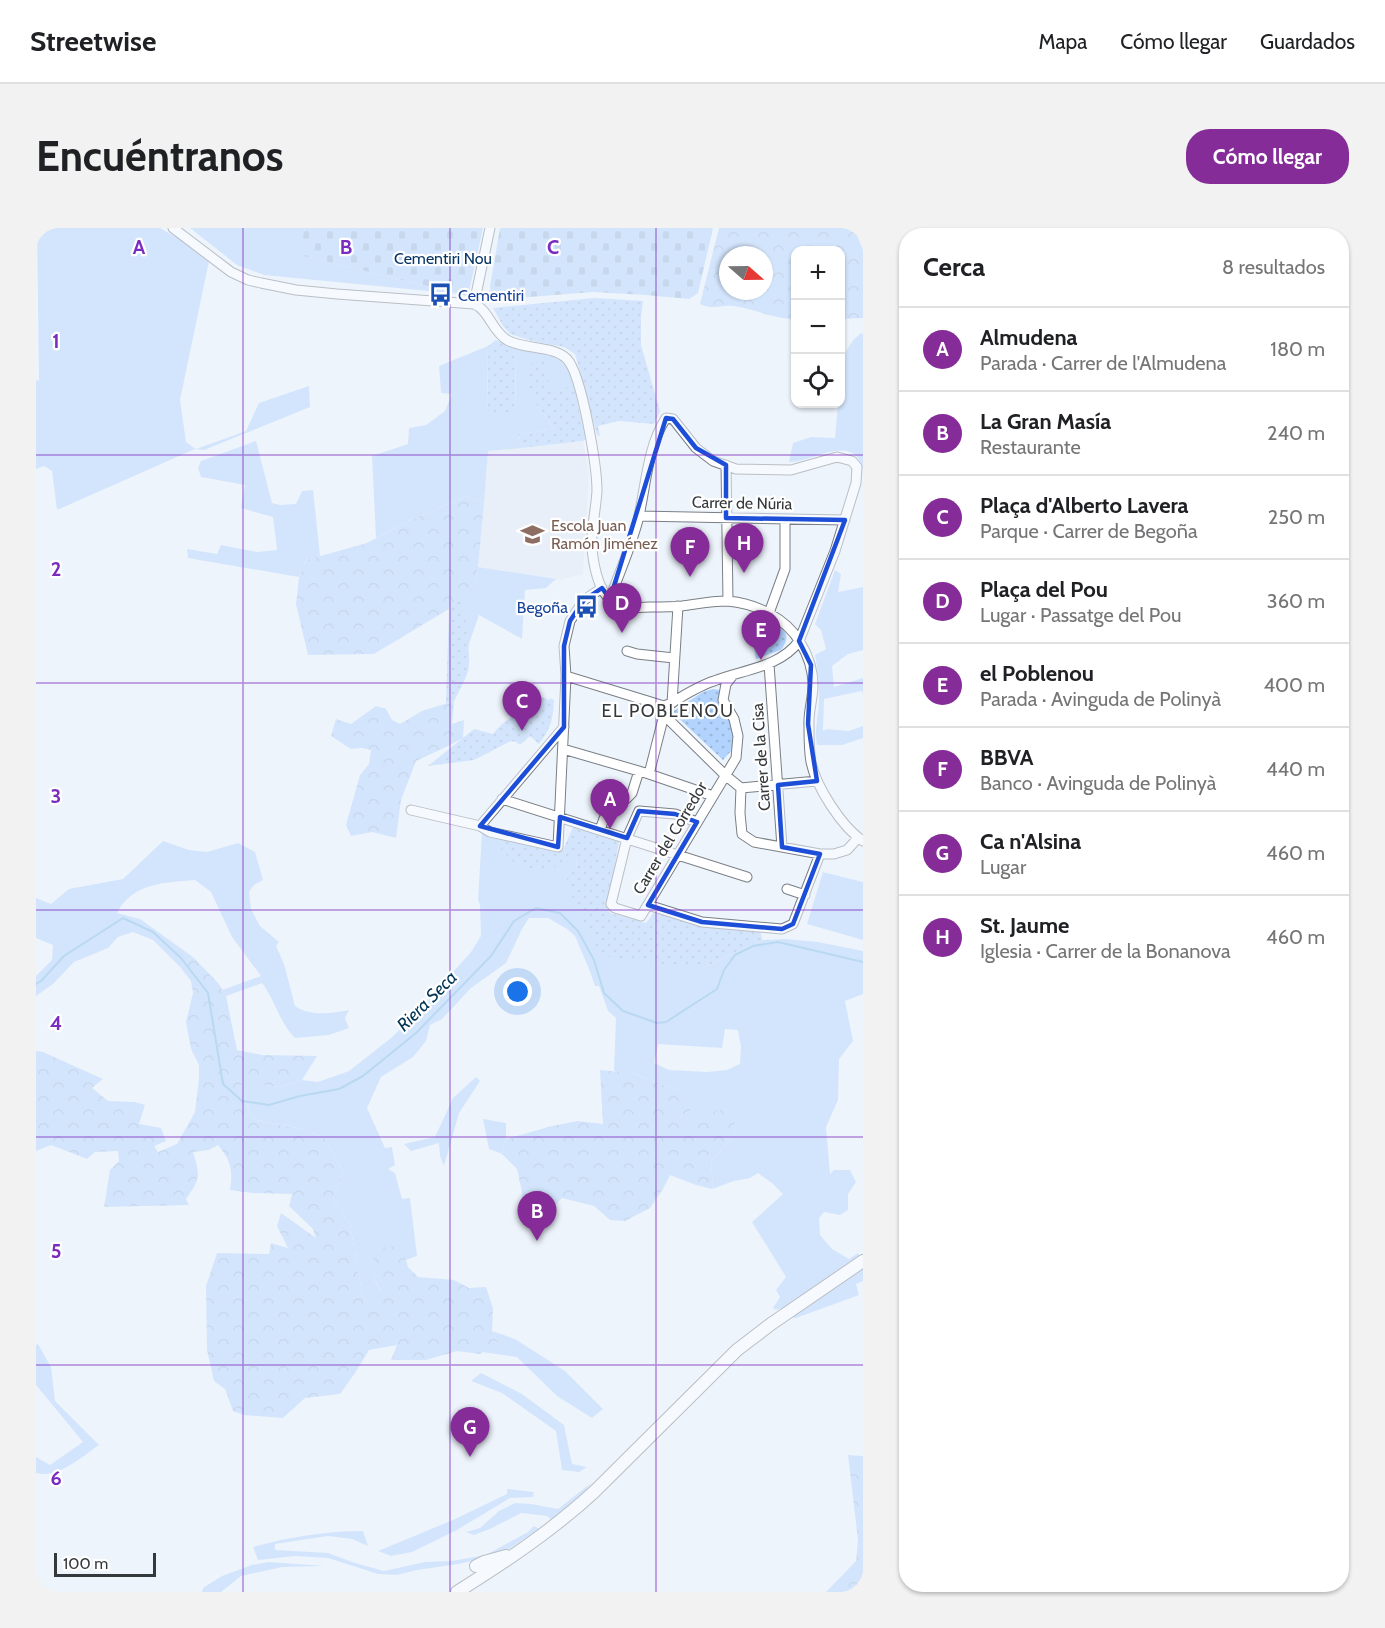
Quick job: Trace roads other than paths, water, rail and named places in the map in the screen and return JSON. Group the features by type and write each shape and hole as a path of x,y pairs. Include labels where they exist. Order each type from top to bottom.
{"main road":[{"path":"457,1592 570,1514 737,1350 863,1261"},
{"path":"476,1566 516,1553"}],"street":[{"path":"173,228 231,272 261,283 296,290 474,304 481,308 497,331 505,338 520,345 555,351 565,357 573,368 580,388 596,470 597,492 592,538 595,569 602,588 610,599 628,608 728,601 770,614 788,627 800,641 811,665 813,686 808,724 812,762 818,781 837,814 861,839 847,850 834,854 820,854 754,842 742,834 741,788"},
{"path":"474,304 490,228"},
{"path":"610,599 639,516 654,445 666,418 673,419 696,448 713,461 736,469 791,470 837,457 852,461 857,467 856,483 835,551 800,641 795,648 769,664 712,681 676,700 666,708"},
{"path":"726,465 728,601"},
{"name":"Carrer de Núria","path":"639,516 845,520"},
{"path":"770,614 785,569 785,519"},
{"path":"411,810 480,826 490,832 558,847 566,676 564,646 570,621 584,600 602,588"},
{"path":"600,830 607,810 614,803 626,799 632,793 644,772 666,708 674,658 678,606"},
{"path":"627,651 674,658"},
{"name":"Carrer de la Cisa","path":"769,664 782,847"},
{"name":"Carrer del Corredor","path":"627,838 611,904 615,908 641,916 736,758 738,736 734,719 723,700 726,684 733,675"},
{"path":"566,676 666,708 725,775 741,788 818,781"},
{"path":"480,826 564,727"},
{"path":"563,749 644,772 713,796"},
{"path":"502,799 747,877"},
{"path":"627,838 639,811 675,814 698,822"},
{"path":"648,905 702,922 782,929 793,924 820,854"},
{"path":"786,889 805,895"}],"waterway":[{"name":"Riera Seca","path":"36,984 64,956 123,918 153,932 181,958 208,993 223,1084 242,1101 269,1105 300,1096 339,1089 363,1076 416,1033 491,956 514,921 536,908 560,913 578,931 594,960 604,993 623,1011 657,1023 666,1022 717,989 724,970 735,955 753,946 778,942 863,962"}],"place":[{"name":"Cementiri","path":"440,295"},
{"name":"Escola Juan Ramón Jiménez","path":"533,534"},
{"name":"St. Jaume","path":"744,573"},
{"name":"BBVA","path":"690,577"},
{"name":"Begoña","path":"586,607"},
{"name":"Plaça del Pou","path":"622,633"},
{"name":"el Poblenou","path":"761,660"},
{"name":"Plaça d'Alberto Lavera","path":"522,731"},
{"name":"Almudena","path":"610,829"},
{"name":"La Gran Masía","path":"537,1241"},
{"name":"Ca n'Alsina","path":"470,1457"}],"district":[{"name":"EL POBLENOU","path":"668,711"}],"park label":[{"name":"Cementiri Nou","path":"443,258"}]}
